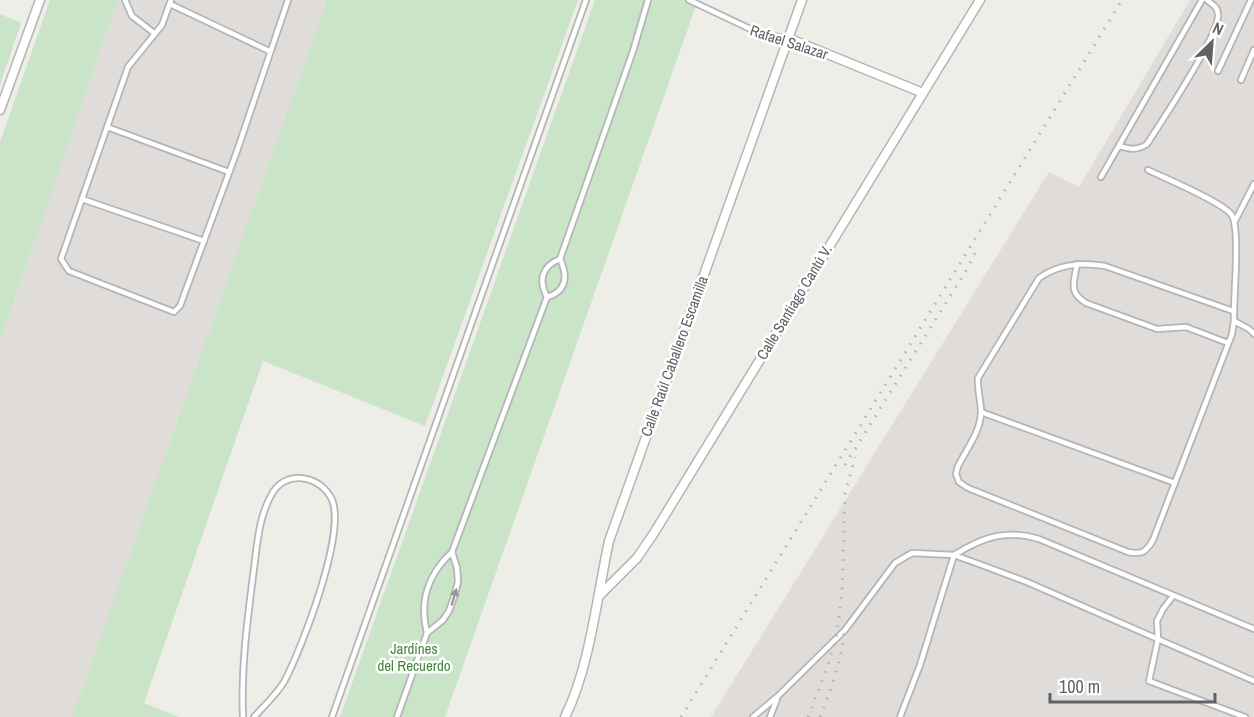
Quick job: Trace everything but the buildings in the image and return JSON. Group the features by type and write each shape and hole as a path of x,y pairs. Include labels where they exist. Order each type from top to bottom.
{"street":[{"path":"0,110 40,0"},
{"name":"Calle Raúl Caballero Escamilla","path":"565,717 579,681 613,530 802,0"},
{"name":"Calle Santiago Cantú V.","path":"599,596 637,558 654,533 980,0"},
{"name":"Rafael Salazar","path":"788,38 923,93"}],"lane":[{"path":"125,0 132,16 154,33"},
{"path":"269,51 170,2 162,25 128,67 61,259 69,272 174,312 180,306 288,0"},
{"path":"332,717 586,0"},
{"path":"547,297 561,290 564,283 565,273 560,259 633,51 648,0"},
{"name":"Rafael Salazar","path":"689,0 763,35 788,38"},
{"path":"1101,177 1119,146 1205,0 1215,6 1218,12 1216,27 1180,92 1147,144 1140,149 1119,146"},
{"path":"1218,71 1251,0"},
{"path":"1241,80 1254,50"},
{"path":"107,127 229,172"},
{"path":"1148,170 1219,204 1231,214 1235,221"},
{"path":"1233,311 1105,266 1090,263 1050,270 1039,278 978,378 980,422 958,466 956,474 959,482 997,501 1128,552 1140,554 1147,550 1153,540 1228,343 1234,321 1235,221 1254,184"},
{"path":"82,199 204,241"},
{"path":"427,633 423,617 423,602 435,571 452,552 547,297 542,284 542,276 551,262 560,259"},
{"path":"1077,264 1073,290 1077,298 1086,303 1157,329 1186,327 1228,343"},
{"path":"1234,321 1251,328 1254,334"},
{"path":"981,412 1175,483"},
{"path":"243,717 244,647 259,532 265,510 274,491 286,480 299,478 317,482 331,496 337,516 330,561 298,651 283,683 254,717"},
{"path":"900,717 920,665 954,555 975,542 993,537 1023,534 1254,629"},
{"path":"397,717 427,633 450,611 458,582 452,552"},
{"path":"753,717 778,696 844,630 895,563 912,553 954,555 1027,582 1254,681"},
{"path":"1173,596 1157,621 1158,639 1149,681 1245,717"},
{"path":"770,717 778,696"}],"shaded area":[{"path":"118,0 327,0 72,717 0,717 0,342"},
{"path":"1190,0 1254,0 1254,717 711,717 1049,172 1079,187"}],"green space":[{"path":"50,0 118,0 0,342 0,142"},
{"path":"327,0 578,0 425,426 263,361 144,703 179,717 72,717"},
{"name":"Jardínes del Recuerdo","path":"595,0 698,0 445,717 340,717"},
{"path":"0,14 21,23 0,85"}],"railway":[{"path":"681,717 1122,0"},
{"path":"845,465 975,253"},
{"path":"808,717 836,639 842,592 845,494 855,457"},
{"path":"820,717 832,686 844,631"}]}
